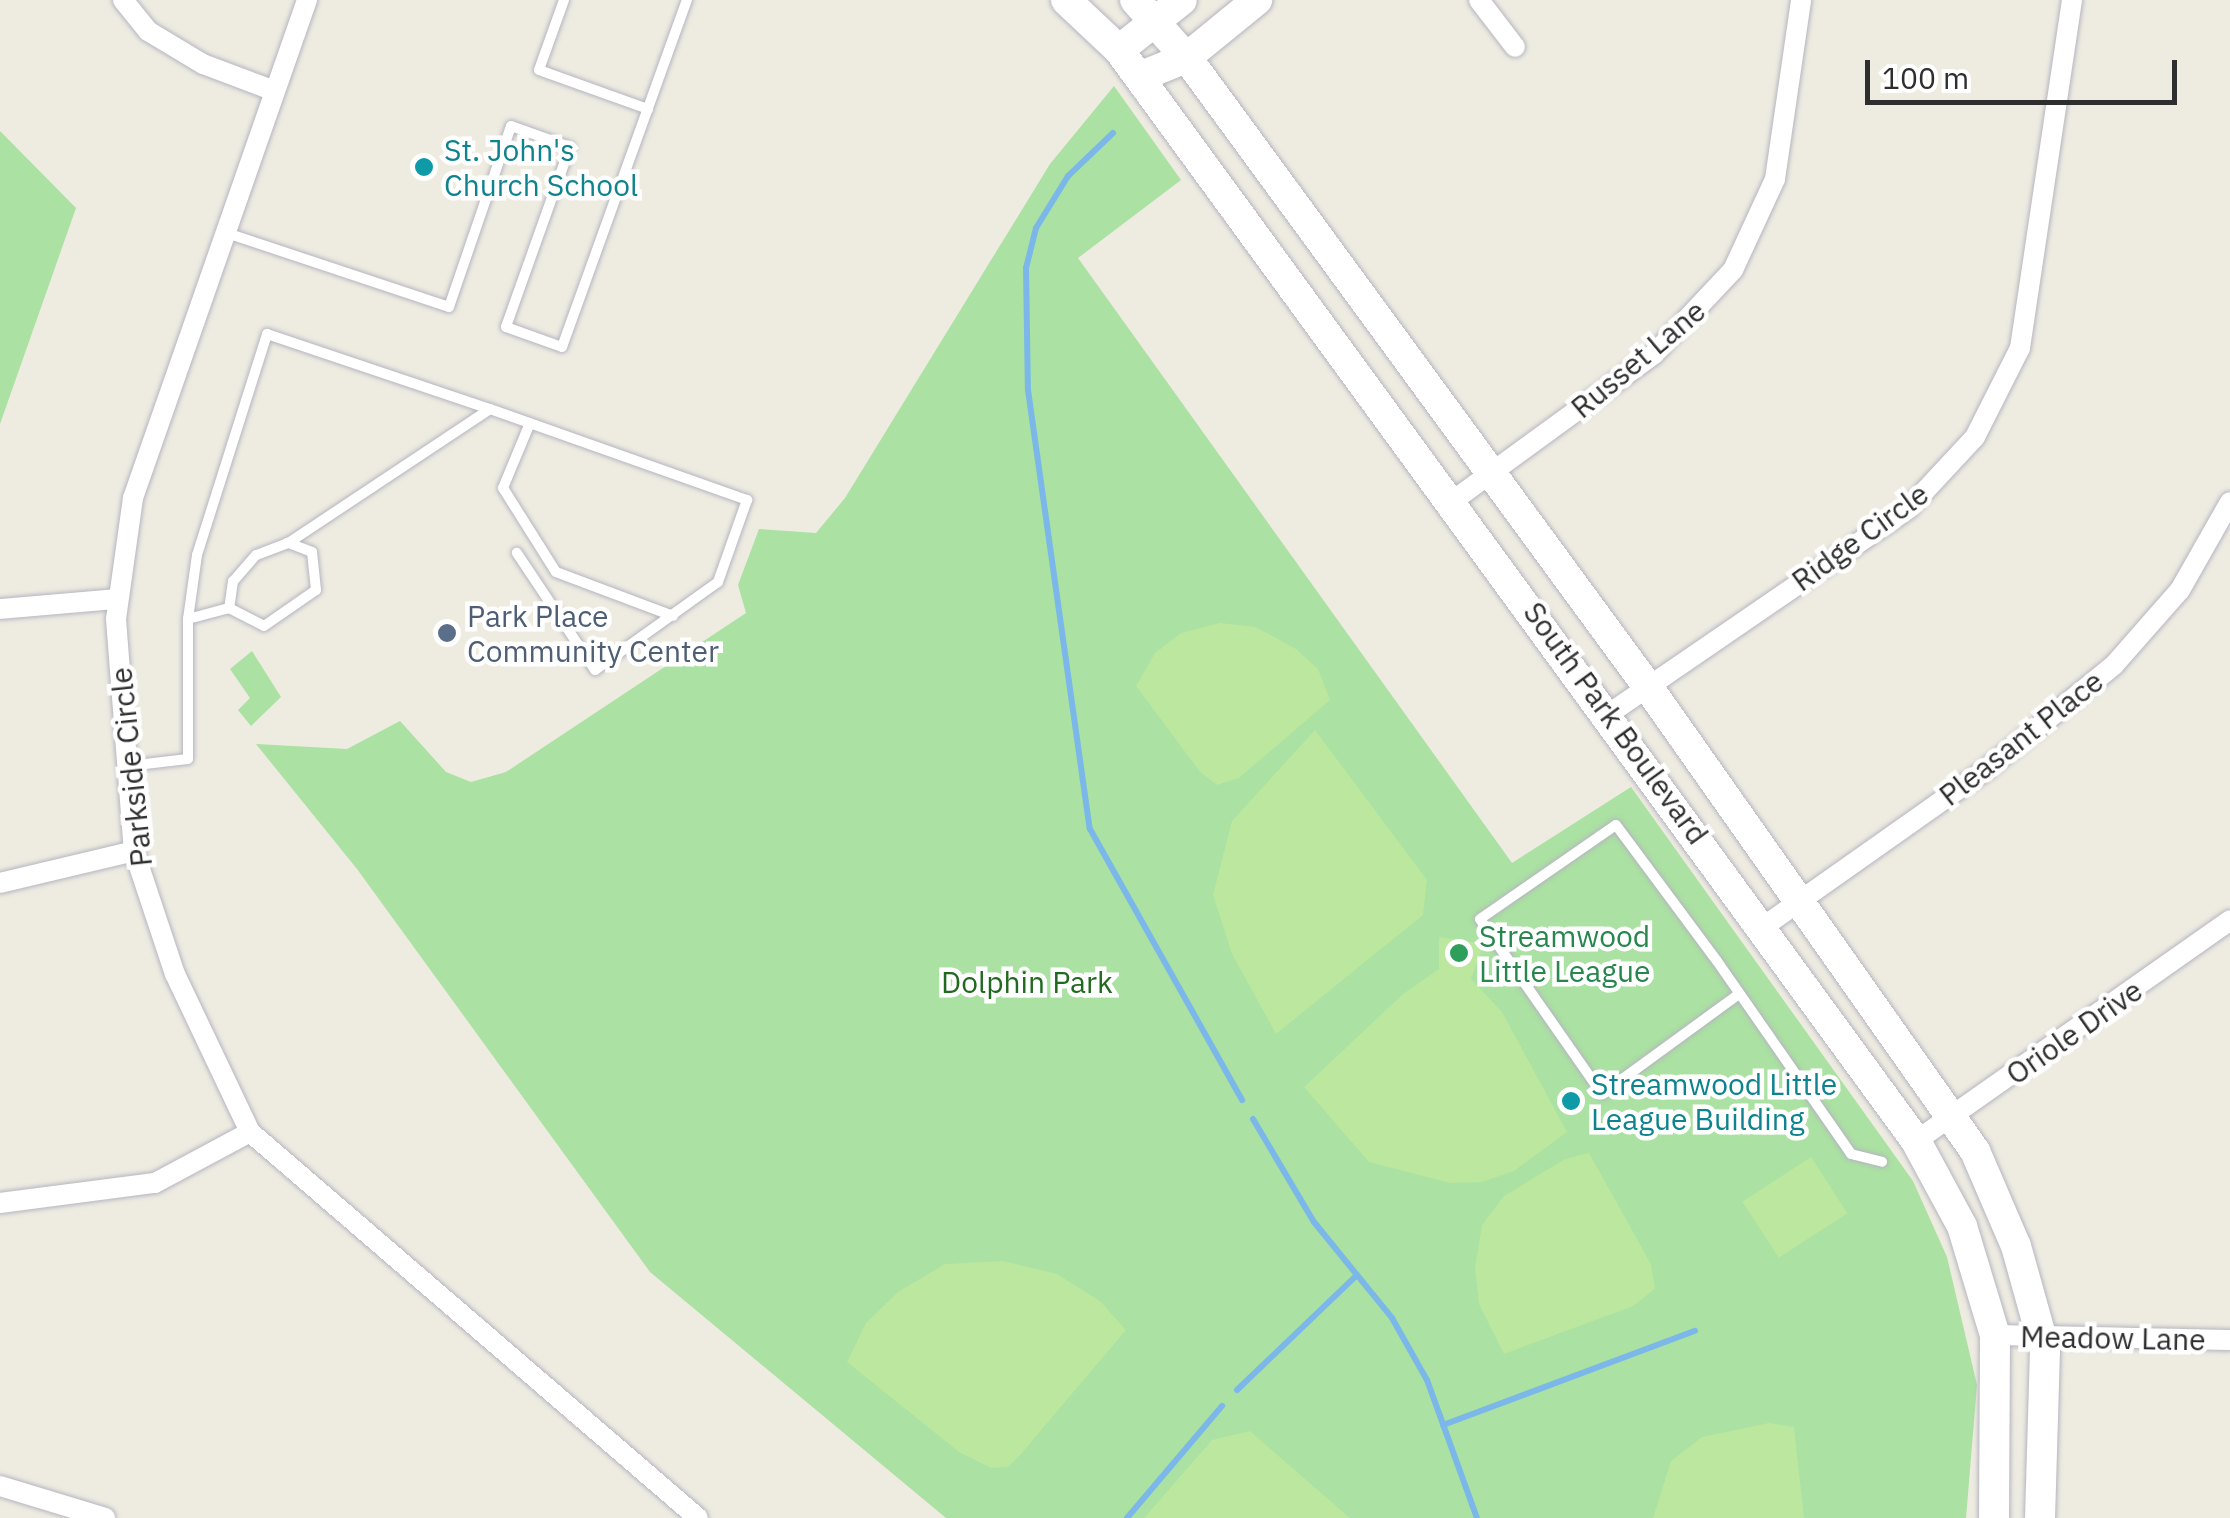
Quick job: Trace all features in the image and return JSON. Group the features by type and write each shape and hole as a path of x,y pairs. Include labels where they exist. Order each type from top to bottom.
{"street":[{"path":"123,0 148,31 203,64 272,90"},
{"name":"Parkside Circle","path":"307,0 222,232 133,498 117,599 134,851 175,974 250,1132 698,1518"},
{"name":"South Park Boulevard","path":"1066,0 1119,50 1610,713 1916,1140 1962,1226 1995,1336 1994,1518"},
{"path":"1119,50 1146,11 1182,0"},
{"path":"1139,77 1186,58 1257,0"},
{"path":"1479,0 1515,47"},
{"name":"Russet Lane","path":"1454,500 1654,354 1733,270 1758,226 1775,178 1800,0"},
{"name":"Ridge Circle","path":"1610,713 1908,508 1975,437 2020,348 2072,0"},
{"name":"South Park Boulevard","path":"1146,11 1186,58 1493,474 1953,1116 2002,1209 2042,1336 2048,1366 2040,1518"},
{"name":"Pleasant Place","path":"1762,927 1988,769 2114,665 2180,590 2230,502"},
{"path":"0,610 117,599"},
{"path":"0,883 134,851"},
{"name":"Oriole Drive","path":"1916,1140 2230,920"},
{"path":"0,1203 155,1183 250,1132"},
{"name":"Meadow Lane","path":"1995,1336 2230,1340"},
{"path":"0,1486 105,1518"}],"lane":[{"path":"564,0 539,70 648,109"},
{"path":"222,232 449,307 511,126 570,147 506,327 562,346 687,0"},
{"path":"128,766 188,759 188,619 197,556 267,334 747,500 718,582 595,670 517,553"},
{"path":"229,608 233,581 256,556 288,543 490,409"},
{"path":"530,423 503,488 556,572 674,616"},
{"path":"188,619 229,608 264,626 316,590 312,552 288,543"},
{"path":"1739,994 1602,1094 1480,919 1616,825 1717,961 1851,1154 1882,1162"}],"green space":[{"name":"Dolphin Park","path":"1114,86 1181,180 1078,258 1512,863 1631,787 1913,1181 1947,1257 1977,1385 1966,1518 946,1518 650,1272 357,869 256,744 347,749 400,721 446,772 471,782 506,772 746,613 738,585 759,529 816,533 845,498 1050,164"},
{"path":"0,131 76,208 0,424"},
{"path":"1220,623 1256,627 1296,649 1318,669 1330,700 1239,778 1217,785 1200,772 1136,686 1155,653 1181,633"},
{"path":"252,651 281,697 251,726 238,710 250,698 230,669"},
{"path":"1315,730 1427,880 1423,915 1276,1034 1232,954 1213,895 1232,821"},
{"path":"1439,937 1484,944 1471,979 1502,1012 1567,1132 1514,1171 1482,1182 1450,1183 1369,1162 1304,1087 1403,994 1439,969"},
{"path":"1589,1153 1651,1264 1655,1289 1633,1306 1504,1354 1479,1304 1475,1268 1482,1225 1504,1196 1565,1159"},
{"path":"1811,1157 1847,1213 1779,1258 1742,1202"},
{"path":"1003,1261 1057,1274 1100,1301 1126,1330 1021,1454 1008,1467 991,1468 959,1452 847,1362 866,1323 898,1292 945,1264"},
{"path":"1769,1423 1794,1427 1804,1518 1653,1518 1671,1461 1702,1437"},
{"path":"1250,1431 1350,1518 1144,1518 1212,1440"}],"waterway":[{"path":"1113,133 1068,176 1036,228 1026,268 1028,390 1090,829 1242,1100"},
{"path":"1253,1119 1314,1222 1392,1318 1427,1380 1477,1518"},
{"path":"1237,1390 1357,1275"},
{"path":"1443,1425 1695,1331"},
{"path":"1127,1518 1222,1406"}],"place":[{"name":"St. John's Church School","path":"424,167"},
{"name":"Park Place Community Center","path":"447,633"},
{"name":"Streamwood Little League","path":"1459,953"},
{"name":"Streamwood Little League Building","path":"1571,1101"}]}
